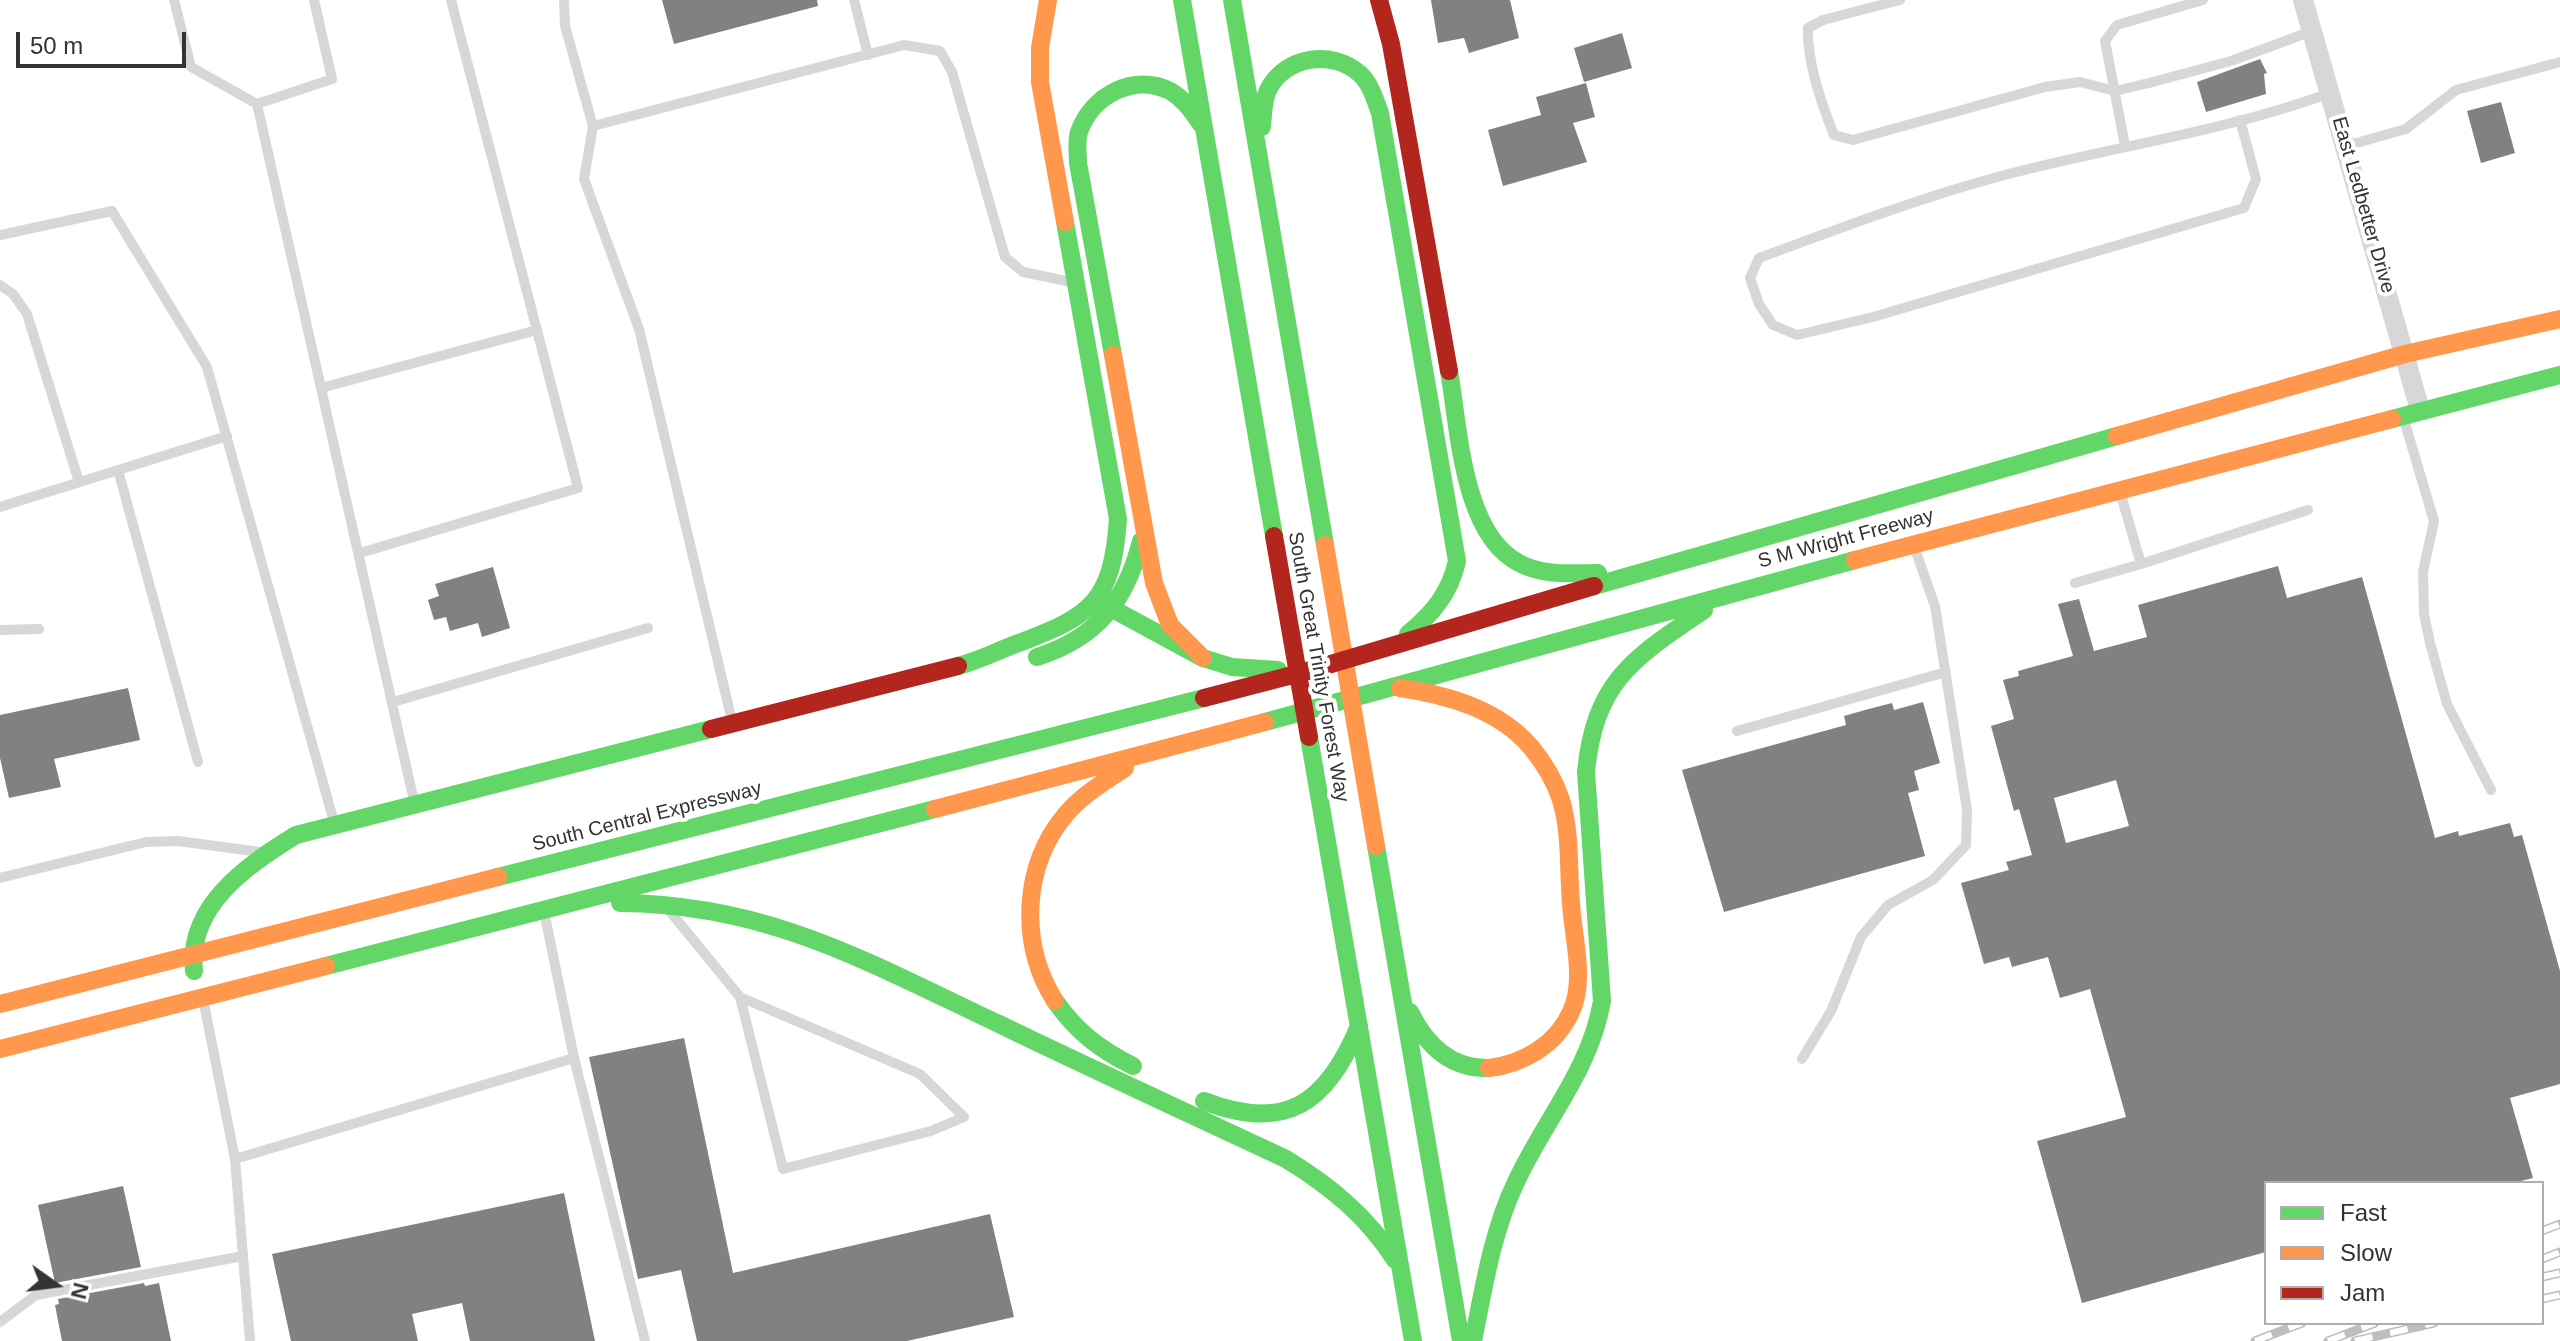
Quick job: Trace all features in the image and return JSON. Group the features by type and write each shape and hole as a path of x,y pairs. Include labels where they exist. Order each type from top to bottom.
{"main road":[{"path":"1048,0 1040,48 1040,82 1118,519 1114,566 1105,605"},
{"name":"South Great Trinity Forest Way","path":"1182,0 1413,1341"},
{"name":"South Great Trinity Forest Way","path":"1232,0 1461,1341"},
{"path":"1379,0 1391,44 1472,500 1482,526 1498,548 1523,567 1544,574 1640,573"},
{"path":"1258,157 1267,93 1287,68 1303,60 1332,60 1359,74 1372,92 1380,113 1457,561 1454,579 1435,611 1399,642"},
{"path":"1203,658 1170,625 1154,583 1078,163 1078,135 1100,99 1132,85 1153,85 1172,92 1206,130"},
{"name":"S M Wright Freeway","path":"1304,672 1399,642 2405,354 2560,319"},
{"name":"S M Wright Freeway","path":"1147,755 1733,592 2560,375"},
{"path":"203,999 190,957 206,911 234,879 266,853 296,835 968,664 1002,646 1051,633 1105,605 1135,575 1143,535"},
{"path":"1473,1341 1491,1254 1514,1184 1544,1128 1589,1062 1600,1022 1602,1001 1586,772 1595,718 1610,687 1636,656 1733,592"},
{"path":"1105,605 1203,658 1232,667 1304,672"},
{"name":"South Central Expressway","path":"0,1004 1304,672"},
{"path":"1386,687 1432,692 1486,710 1527,743 1542,763 1556,787 1563,814 1577,973 1571,1012 1559,1032 1525,1062 1506,1067 1484,1069 1449,1058 1428,1043 1404,1003"},
{"path":"0,1049 1147,755"},
{"path":"1147,755 1094,789 1063,816 1044,847 1028,913 1035,957 1053,1002 1097,1048 1217,1108 1243,1115 1292,1112 1312,1101 1332,1083 1344,1064 1359,1024"},
{"path":"547,909 661,901 708,905 810,936 1286,1159 1322,1181 1358,1210 1382,1238 1400,1269"}],"street":[{"name":"East Ledbetter Drive","path":"2303,0 2405,354 2411,412"}],"lane":[{"path":"174,0 191,67 257,104 332,79 314,0"},
{"path":"360,553 578,488 451,0"},
{"path":"564,0 565,26 593,126 584,179 639,329 733,723"},
{"path":"854,0 868,55"},
{"path":"1900,0 1823,20 1808,28 1807,41 1824,110 1834,135 1853,140 2045,87 2080,82 2115,91 2231,61 2312,31"},
{"path":"2125,146 2105,41 2117,25 2203,0"},
{"path":"593,126 904,45 940,51 952,72 1005,257 1023,272 1076,283"},
{"path":"2346,146 2406,129 2456,90 2560,62"},
{"path":"2240,120 2256,179 2244,208 1873,317 1797,335 1773,325 1759,304 1750,278 1759,258 2000,176 2125,146 2240,120 2275,113 2330,93"},
{"path":"257,104 415,803"},
{"path":"0,235 112,211 207,367 335,824"},
{"path":"0,285 13,294 27,314 79,482"},
{"path":"321,388 537,330"},
{"path":"2411,412 2434,521 2423,572 2424,614 2430,643 2447,704 2491,790"},
{"path":"0,507 227,436"},
{"path":"118,470 198,762"},
{"path":"2119,489 2141,564"},
{"path":"2075,583 2308,510"},
{"path":"1802,1059 1831,1011 1861,937 1888,905 1933,880 1966,845 1967,810 1935,606 1913,544"},
{"path":"393,702 648,628"},
{"path":"0,630 39,629"},
{"path":"1737,731 1946,672"},
{"path":"0,878 146,842 178,841 266,853"},
{"path":"661,901 740,997 783,1169 931,1131 964,1117 920,1074 740,997"},
{"path":"547,909 574,1058 645,1341"},
{"path":"203,999 235,1159 250,1341"},
{"path":"235,1159 574,1058"},
{"path":"0,1322 36,1295 243,1256"}],"building":[{"path":"662,0 817,0 818,6 674,44"},
{"path":"1431,0 1510,0 1519,38 1469,53 1464,38 1438,43"},
{"path":"1622,33 1632,68 1584,82 1574,48"},
{"path":"2260,59 2267,73 2264,74 2266,94 2206,112 2197,82"},
{"path":"1586,83 1595,117 1573,123 1587,162 1503,186 1488,130 1541,115 1536,97"},
{"path":"2501,102 2515,153 2481,163 2467,111"},
{"path":"2278,566 2287,598 2362,577 2435,838 2458,831 2459,836 2510,823 2514,837 2522,835 2560,971 2560,1084 2510,1098 2533,1178 2521,1181 2264,1181 2264,1253 2082,1303 2037,1141 2126,1117 2090,989 2060,998 2048,957 2012,967 2009,957 1984,964 1961,883 2009,870 2006,862 2032,855 2019,809 2014,811 1991,726 2014,719 2003,680 2019,676 2018,671 2073,656 2058,604 2079,599 2094,651 2147,637 2138,605","holes":["2116,780 2129,826 2066,843 2054,798"]},
{"path":"493,567 510,628 482,637 478,623 450,631 446,617 434,620 428,600 439,596 435,584"},
{"path":"128,688 140,740 54,759 61,787 9,798 0,758 0,715"},
{"path":"1923,702 1940,763 1914,771 1919,790 1908,793 1925,856 1724,912 1682,770 1846,725 1844,716 1865,710 1892,703 1894,710"},
{"path":"684,1038 733,1273 990,1214 1014,1317 907,1341 697,1341 681,1270 638,1279 589,1057"},
{"path":"123,1186 141,1267 55,1283 38,1205"},
{"path":"564,1193 595,1341 470,1341 462,1303 412,1314 418,1341 291,1341 272,1254"},
{"path":"144,1283 145,1286 159,1283 171,1341 62,1341 55,1305 59,1304 58,1299"}],"railway":[{"path":"2544,1230 2560,1224"},
{"path":"2544,1258 2560,1252"},
{"path":"2544,1277 2560,1273"},
{"path":"2544,1299 2560,1295"},
{"path":"2255,1341 2297,1325"},
{"path":"2328,1341 2370,1325"},
{"path":"2355,1341 2425,1325"}],"traffic: fast":[{"path":"1182,0 1274,536"},
{"path":"1232,0 1325,545"},
{"path":"1262,127 1268,90 1286,70 1310,60 1336,61 1360,74 1370,87 1380,113 1457,561 1450,583 1439,602 1408,634"},
{"path":"1113,355 1078,163 1079,132 1085,119 1104,98 1129,86 1142,85 1156,86 1175,94 1204,128"},
{"path":"958,666 1042,634 1080,614 1103,588 1110,570 1118,519 1065,222"},
{"path":"1449,371 1466,477 1485,529 1500,549 1528,567 1557,573 1598,573"},
{"path":"2392,419 2560,375"},
{"path":"1594,586 2117,436"},
{"path":"1037,657 1076,639 1106,614 1127,582 1141,541"},
{"path":"1265,722 1855,560"},
{"path":"1098,601 1203,658 1232,667 1278,670"},
{"path":"1473,1341 1490,1260 1508,1201 1588,1050 1602,1001 1586,772 1598,715 1622,674 1638,658 1704,610"},
{"path":"498,877 1204,698"},
{"path":"194,971 194,948 210,908 240,875 296,835 711,729"},
{"path":"1309,737 1413,1341"},
{"path":"326,966 935,809"},
{"path":"1376,846 1461,1341"},
{"path":"620,903 674,906 724,914 817,941 861,959 1286,1159 1346,1203 1372,1229 1395,1260"},
{"path":"1055,1001 1090,1039 1133,1066"},
{"path":"1410,1012 1424,1035 1441,1053 1462,1064 1489,1068"},
{"path":"1204,1101 1258,1114 1281,1112 1300,1104 1318,1092 1333,1075 1359,1026"}],"traffic: slow":[{"path":"1048,0 1040,48 1040,82 1065,222"},
{"path":"2117,436 2405,354 2560,319"},
{"path":"1113,355 1154,583 1170,625 1203,658"},
{"path":"1855,560 2392,419"},
{"path":"1325,545 1376,846"},
{"path":"1400,688 1454,700 1488,713 1503,723 1531,747 1549,772 1561,800 1568,838 1578,973 1575,999 1565,1024 1547,1043 1526,1057 1489,1068"},
{"path":"935,809 1265,722"},
{"path":"1055,1001 1043,979 1031,930 1030,906 1041,857 1051,835 1072,807 1125,768"},
{"path":"0,1004 498,877"},
{"path":"0,1049 326,966"}],"traffic: jam":[{"path":"1379,0 1391,44 1449,371"},
{"path":"1274,536 1309,737"},
{"path":"1204,698 1304,672 1594,586"},
{"path":"711,729 958,666"}]}
